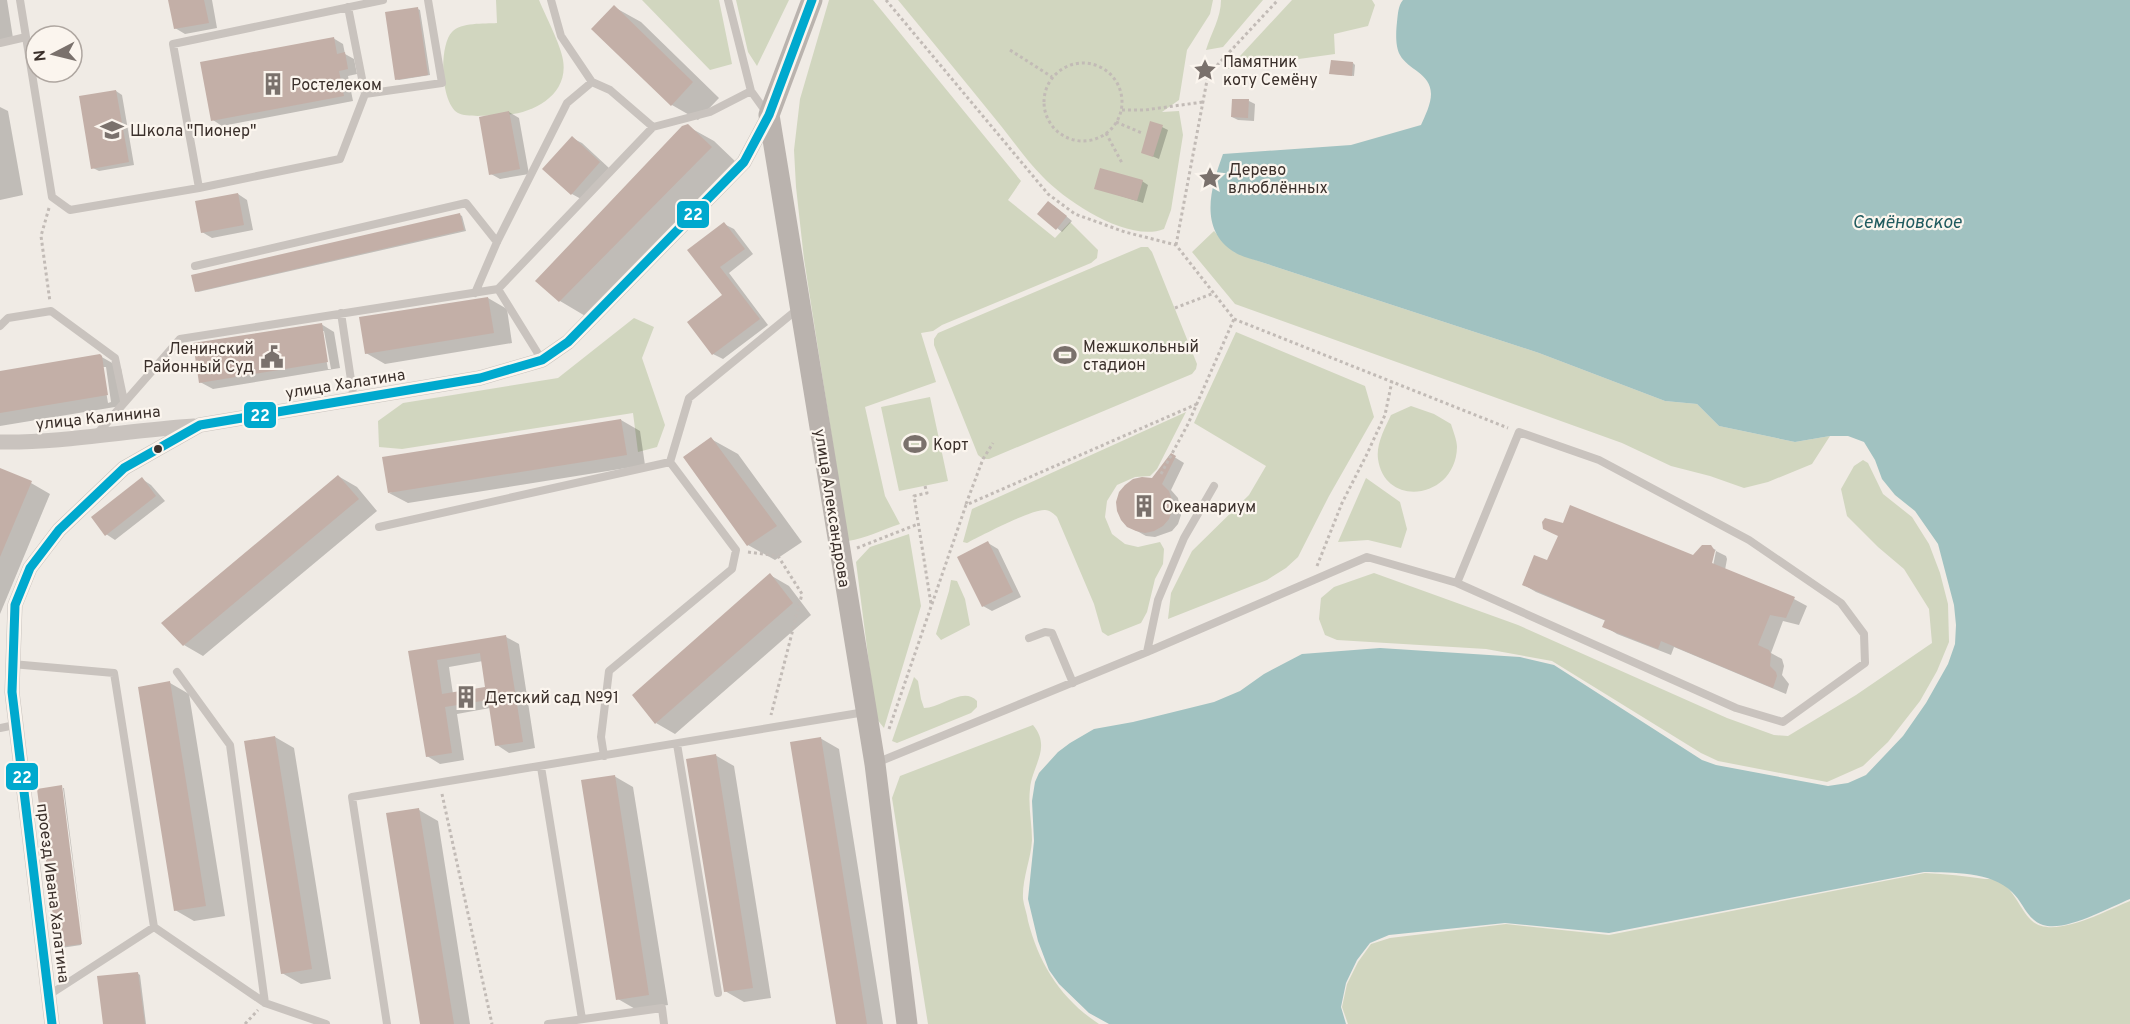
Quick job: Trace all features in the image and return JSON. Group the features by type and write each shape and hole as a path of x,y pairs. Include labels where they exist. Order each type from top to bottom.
{"street":[{"name":"улица Александрова","path":"812,0 769,116 875,764 907,1024"},
{"name":"улица Халатина","path":"8,726 15,605 30,568 53,537 124,468 200,425 480,378 542,360 568,342 744,162 769,116"},
{"name":"улица Калинина","path":"0,442 39,443 121,432 200,425"},
{"name":"проезд Ивана Халатина","path":"8,726 49,995"},
{"path":"49,995 52,1024"}],"lane":[{"path":"20,0 24,25"},
{"path":"199,188 173,44 383,0"},
{"path":"364,94 442,83 428,0"},
{"path":"551,0 561,36 592,82 610,90 653,127"},
{"path":"728,0 751,91 769,116"},
{"path":"34,84 52,197 70,210 199,188 340,159 364,94 348,7"},
{"path":"0,43 24,37"},
{"path":"475,293 497,243 567,103 592,82"},
{"path":"95,436 180,339 498,289 653,127 710,112 751,91"},
{"path":"195,266 466,203 497,243"},
{"path":"498,289 542,360"},
{"path":"670,462 689,398 800,307"},
{"path":"0,326 8,318 51,311 115,357 124,401"},
{"path":"341,313 354,400"},
{"path":"875,764 1147,652 1367,557 1456,583 1736,708 1783,722 1865,663 1864,634 1840,603 1749,540 1599,460 1520,432 1456,583"},
{"path":"379,526 670,462"},
{"path":"604,756 601,737 609,671 732,568 736,550 670,462"},
{"path":"1147,652 1158,600 1184,538 1214,486"},
{"path":"1029,638 1045,632 1052,633 1073,682"},
{"path":"12,664 114,673 154,927 265,1003 326,1024"},
{"path":"177,672 230,745 265,1003"},
{"path":"387,1024 352,797 866,712"},
{"path":"677,744 718,993"},
{"path":"541,767 582,1019"},
{"path":"49,995 154,927"},
{"path":"548,1024 662,1008 664,1024"}],"path":[{"path":"886,0 1048,194 1075,214 1176,245 1234,319 1520,432"},
{"path":"1176,245 1208,75 1278,0"},
{"path":"1010,50 1052,77"},
{"path":"1090,63 1107,71 1119,86 1122,110 1106,134 1094,140 1075,140 1066,138 1051,126 1044,109 1043,99 1052,77 1063,68 1071,64 1090,63"},
{"path":"1122,110 1145,110 1203,102"},
{"path":"1116,122 1142,133"},
{"path":"1106,134 1122,163"},
{"path":"51,311 41,236 52,197"},
{"path":"1174,308 1214,293"},
{"path":"1161,474 1197,404 1234,319"},
{"path":"1311,582 1342,503 1385,415 1392,381"},
{"path":"966,504 1197,404"},
{"path":"871,740 886,737 966,504 983,459 993,443"},
{"path":"926,486 927,493 914,496 932,605"},
{"path":"841,551 855,549 918,524"},
{"path":"736,550 778,556 802,594 768,728"},
{"path":"440,783 492,1024"},
{"path":"245,1024 265,1003"}],"green space":[{"path":"496,0 539,0 562,54 563,72 560,83 555,93 547,100 526,111 504,115 462,115 452,107 448,98 443,73 445,49 448,39 456,29 473,24 497,23"},
{"path":"642,0 719,0 732,64 710,70"},
{"path":"736,0 789,0 757,66 748,52"},
{"path":"829,0 873,0 1021,181 1008,200 1055,238 1070,222 1098,250 1097,258 1091,263 942,325 933,331 921,333 936,382 865,407 885,496 900,524 848,541 804,259 794,150 800,99"},
{"path":"898,0 1213,0 1210,14 1187,50 1179,100 1162,112 1179,111 1183,135 1171,210 1164,229 1150,232 1117,225 1099,218 1054,187 1031,164"},
{"path":"1221,0 1263,0 1223,47 1206,50 1218,19"},
{"path":"1292,0 1372,0 1375,5 1368,26 1334,34 1335,54 1228,69"},
{"path":"1214,231 1234,252 1261,262 1539,353 1665,401 1697,404 1719,426 1795,442 1830,436 1812,464 1768,482 1744,488 1671,466 1622,443 1235,304 1192,252"},
{"name":"Межшкольный стадион","path":"1141,247 1148,247 1152,252 1197,364 1196,369 1192,374 989,459 983,459 978,455 934,345 934,339 938,333"},
{"path":"634,318 654,327 642,358 665,425 657,447 638,452 633,413 402,449 379,447 378,421 403,403 558,378"},
{"path":"1236,332 1365,386 1374,417 1329,496 1298,557 1267,580 1168,619 1171,593 1192,551 1249,495 1266,466 1194,423"},
{"name":"Корт","path":"930,397 948,481 899,491 881,407"},
{"path":"1411,406 1434,414 1451,424 1457,444 1454,464 1445,478 1433,487 1420,491 1406,491 1393,486 1383,475 1378,459 1380,442 1391,415"},
{"path":"1186,412 1157,469 1150,476 1135,477 1117,485 1107,501 1105,517 1112,534 1125,544 1138,547 1160,542 1164,549 1163,564 1155,579 1147,612 1141,623 1108,636 1102,632 1094,604 1057,517 1052,512 1045,510 1029,514 967,543 963,542 972,509"},
{"path":"1863,460 1868,463 1883,494 1912,517 1929,544 1948,604 1949,642 1937,671 1920,701 1888,742 1863,766 1827,782 1718,761 1701,753 1552,661 1486,649 1337,640 1325,635 1319,619 1321,598 1334,587 1374,573 1518,625 1727,718 1774,735 1788,736 1856,695 1932,643 1929,609 1904,569 1847,516 1841,489 1854,466"},
{"path":"1366,478 1400,502 1407,529 1401,548 1368,540 1338,542"},
{"path":"909,534 921,606 884,728 876,718 856,562 870,547"},
{"path":"951,580 957,581 965,599 970,625 941,640 936,634"},
{"path":"914,677 918,681 924,708 965,696 977,701 977,707 971,713 897,743 892,741"},
{"path":"1033,725 1041,741 1041,749 1030,789 1032,840 1024,884 1024,904 1038,952 1053,979 1073,1003 1099,1024 928,1024 892,798 900,776"},
{"path":"1925,873 1999,881 2008,888 2031,920 2040,926 2065,926 2080,922 2130,901 2130,1024 1348,1024 1342,1007 1347,984 1358,962 1371,944 1390,938 1506,924 1609,935"}],"water":[{"name":"Семёновское","path":"1403,0 2130,0 2130,899 2075,922 2063,925 2043,925 2029,915 2012,892 1993,880 1971,874 1924,872 1609,933 1505,923 1389,935 1370,943 1357,960 1346,983 1341,1007 1346,1024 1109,1024 1089,1013 1059,984 1049,970 1038,941 1028,899 1034,841 1032,801 1039,773 1058,752 1094,729 1214,702 1240,691 1264,674 1302,654 1380,648 1520,657 1554,665 1702,760 1716,765 1828,786 1848,783 1866,775 1903,736 1926,703 1948,664 1955,644 1954,605 1938,544 1915,511 1895,495 1882,479 1875,460 1864,442 1848,436 1830,436 1795,442 1719,426 1697,404 1665,401 1539,353 1244,257 1223,243 1215,232 1210,207 1223,154 1351,145 1421,125 1430,102 1430,87 1423,76 1404,60 1398,51 1397,26 1399,7"}],"building":[{"path":"168,0 204,0 209,23 174,29"},
{"path":"614,5 693,82 671,106 591,29"},
{"path":"418,7 428,75 395,80 385,12"},
{"name":"Ростелеком","path":"334,37 337,54 345,52 348,69 339,71 344,96 211,121 200,62"},
{"path":"1331,60 1353,62 1352,76 1329,74"},
{"path":"116,90 129,162 91,169 79,96"},
{"path":"1232,99 1249,99 1248,118 1231,117"},
{"path":"509,111 520,169 489,175 479,117"},
{"path":"1150,121 1163,125 1153,157 1141,153"},
{"path":"688,124 712,147 559,302 535,281 682,126"},
{"path":"572,136 600,162 571,195 542,169"},
{"path":"1100,168 1143,180 1137,201 1094,189"},
{"path":"238,193 244,225 201,233 195,201"},
{"path":"1048,201 1067,216 1056,230 1037,214"},
{"path":"460,213 464,230 195,292 191,275"},
{"path":"724,222 745,249 720,267 760,319 712,355 687,322 722,295 687,250"},
{"path":"488,297 494,333 365,354 359,317"},
{"path":"322,323 328,362 199,383 193,343"},
{"path":"100,354 108,395 0,413 0,371"},
{"path":"621,419 627,455 388,493 382,457"},
{"path":"711,437 777,526 747,546 683,457"},
{"name":"Океанариум","path":"1171,453 1176,456 1162,484 1169,491 1172,500 1169,519 1163,526 1145,533 1127,527 1117,511 1116,502 1119,492 1133,479 1152,478"},
{"path":"0,468 32,481 0,557"},
{"path":"338,475 359,499 183,646 161,623"},
{"path":"142,477 156,496 105,536 91,517"},
{"path":"1570,505 1693,555 1702,545 1711,545 1715,551 1712,563 1795,597 1786,618 1770,615 1758,645 1769,650 1771,654 1770,666 1777,676 1773,688 1661,641 1658,649 1602,627 1605,620 1522,585 1534,555 1547,560 1558,536 1543,529 1542,522 1545,518 1563,523"},
{"path":"988,541 1013,592 982,607 957,557"},
{"path":"770,573 793,603 655,724 632,695"},
{"name":"Детский сад №91","path":"506,635 523,742 495,746 488,700 445,707 452,753 426,757 408,651","holes":["480,653 485,687 442,694 437,660"]},
{"path":"170,681 206,906 174,911 138,687"},
{"path":"275,736 312,969 281,974 244,741"},
{"path":"821,737 867,1024 836,1024 790,742"},
{"path":"716,754 753,988 724,992 686,759"},
{"path":"615,775 649,995 616,1000 581,780"},
{"path":"62,785 82,944 57,947 37,789"},
{"path":"419,808 454,1024 420,1024 386,813"},
{"path":"138,972 145,1024 103,1024 97,976"}],"transit line":[{"name":"22","path":"52,1024 12,692 15,605 30,568 59,530 124,468 200,425 480,378 542,360 568,342 744,162 769,115 812,0"}],"place":[{"name":"Памятник коту Семёну","path":"1205,70"},
{"name":"Ростелеком","path":"273,84"},
{"name":"Школа \"Пионер\"","path":"112,130"},
{"name":"Дерево влюблённых","path":"1210,178"},
{"name":"Межшкольный стадион","path":"1065,355"},
{"name":"Ленинский Районный Суд","path":"272,357"},
{"name":"Корт","path":"915,444"},
{"name":"Океанариум","path":"1144,506"},
{"name":"Детский сад №91","path":"466,697"}]}
